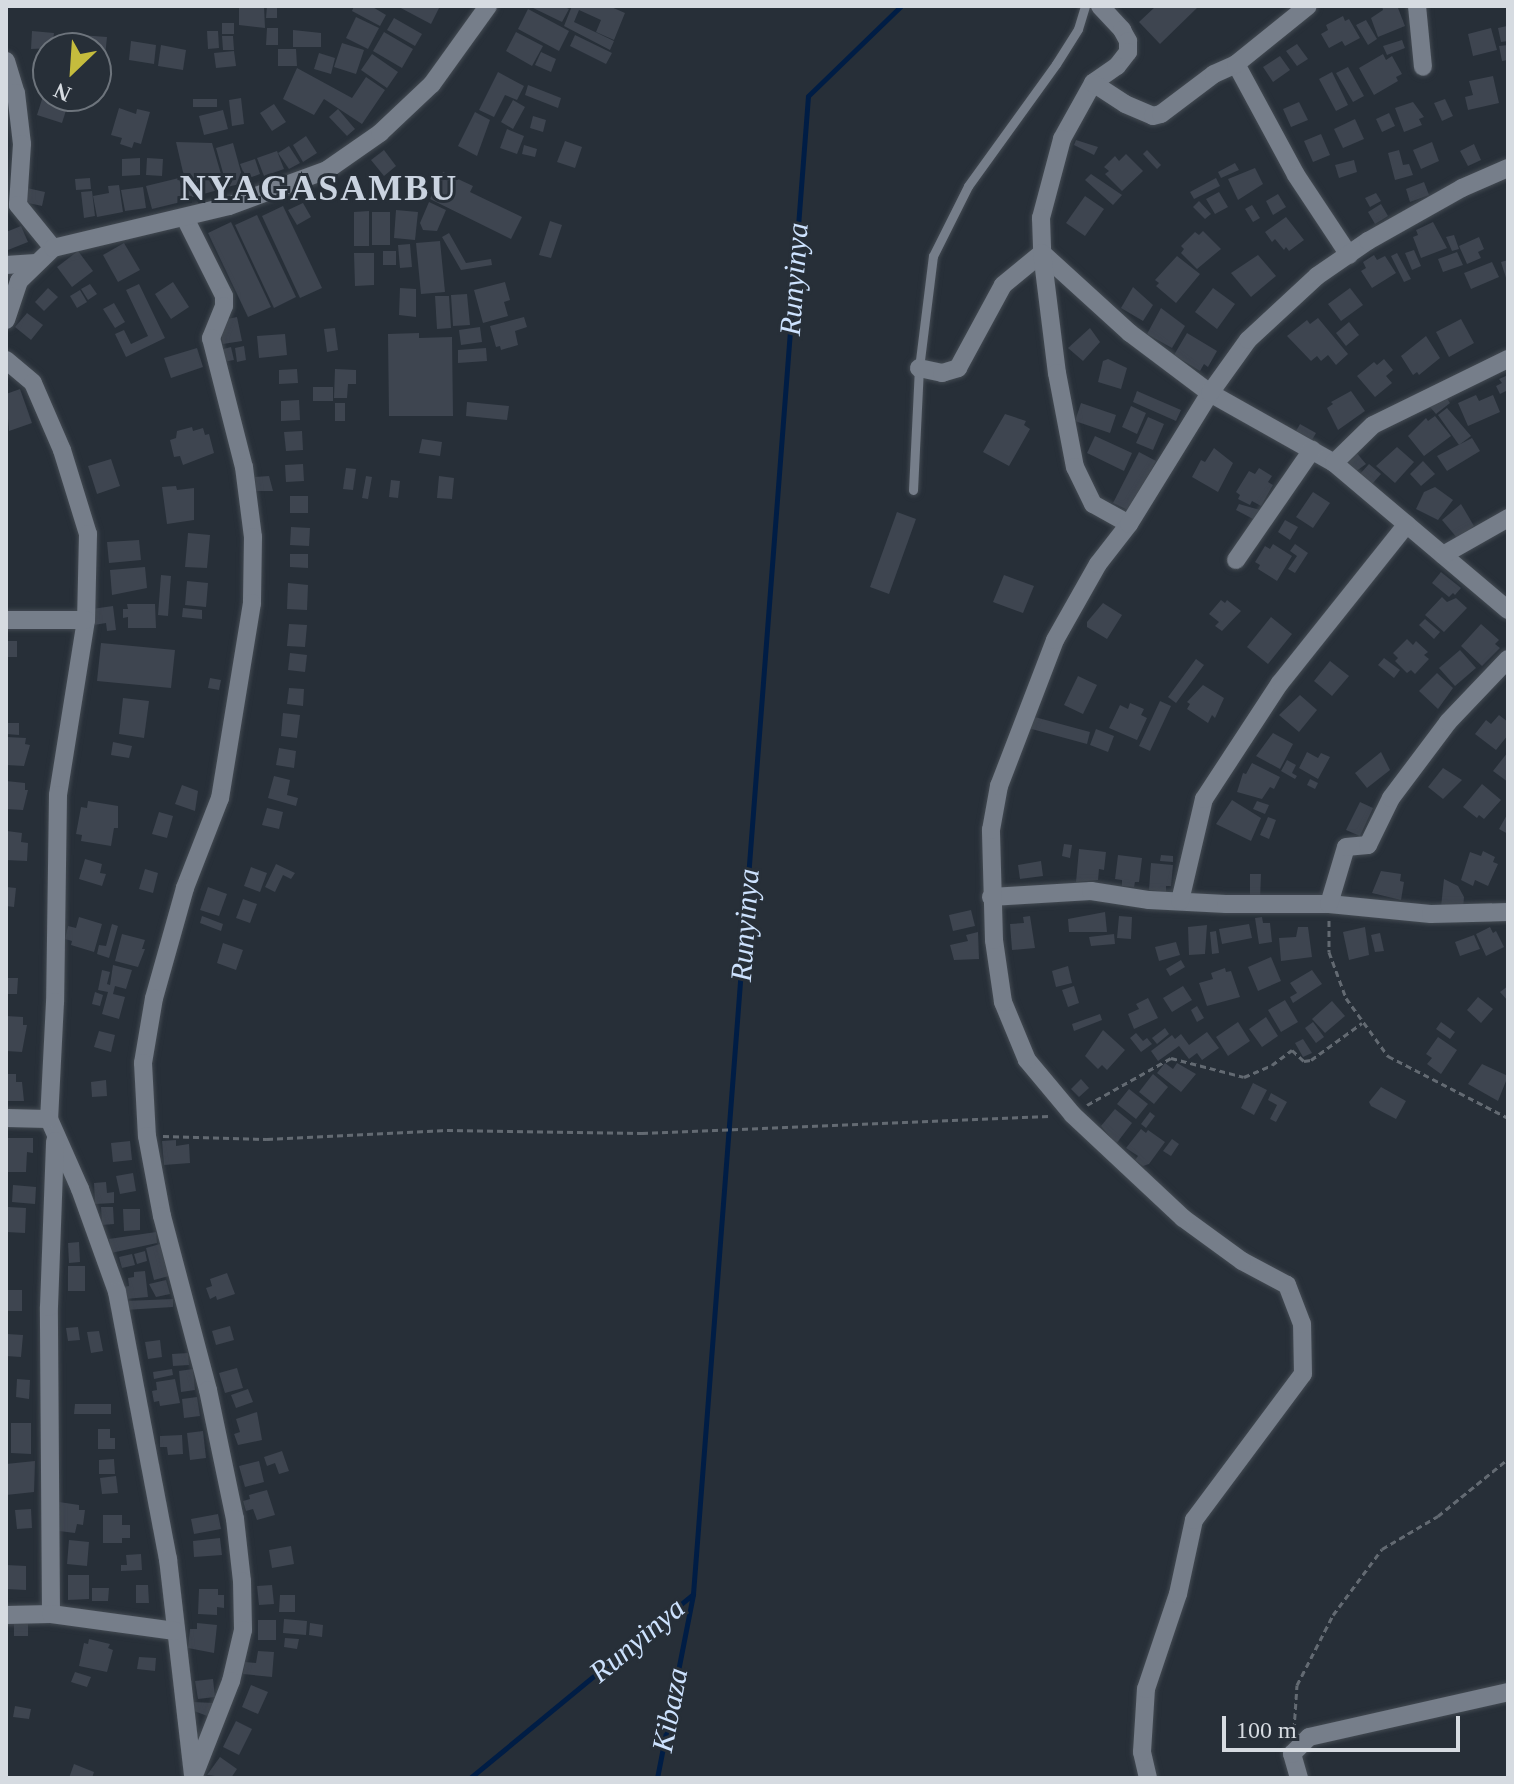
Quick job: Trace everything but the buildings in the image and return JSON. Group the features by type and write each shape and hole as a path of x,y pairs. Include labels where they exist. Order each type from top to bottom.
{"street":[{"path":"6,320 19,281 53,248 229,206 327,170 380,133 432,84 488,6"},
{"path":"1100,6 1122,30 1128,41 1128,52 1117,66 1093,83 1062,139 1041,218 1042,253 1057,373 1075,467 1093,504 1129,524"},
{"path":"1093,83 1125,104 1153,116 1169,109 1214,74 1236,64 1308,6"},
{"path":"1417,6 1423,67"},
{"path":"6,61 16,93 22,144 18,205 53,248"},
{"path":"1236,64 1296,175 1349,255"},
{"path":"1148,1778 1142,1752 1146,1689 1178,1594 1194,1520 1303,1374 1302,1324 1287,1285 1242,1261 1183,1218 1073,1115 1027,1060 1003,1002 991,897 991,830 999,786 1055,640 1098,564 1129,524 1210,393 1248,340 1317,276 1462,188 1508,168"},
{"path":"185,218 224,296 224,306 211,338 244,467 253,537 252,603 220,798 185,888 154,998 143,1063 147,1136 162,1216 208,1390 235,1519 242,1581 243,1630 231,1681 193,1778"},
{"path":"919,368 942,373 958,368 1003,285 1042,253"},
{"path":"1042,253 1130,333 1210,393 1334,463 1508,610"},
{"path":"6,265 36,263"},
{"path":"1334,463 1373,425 1508,359"},
{"path":"6,360 33,383 62,450 88,534 86,620 58,795 49,1119 80,1189 117,1292 168,1559 193,1778"},
{"path":"1236,560 1312,450"},
{"path":"1443,555 1508,518"},
{"path":"1180,901 1204,799 1280,683 1407,524"},
{"path":"6,620 86,620"},
{"path":"1329,904 1346,847 1368,845 1391,798 1448,722 1508,659"},
{"path":"991,897 1091,891 1180,901 1329,904 1431,914 1508,912"},
{"path":"6,1118 49,1119"},
{"path":"51,1614 49,1307 55,1138"},
{"path":"6,1615 51,1614 175,1631"},
{"path":"1299,1778 1292,1754 1309,1737 1508,1692"}],"lane":[{"path":"913,490 919,368 933,256 968,186 1056,64 1078,29 1085,6"}],"path":[{"path":"1329,904 1329,952 1346,998 1388,1056 1508,1118"},
{"path":"147,1136 267,1139 447,1130 642,1133 900,1125 1073,1115 1110,1089 1171,1058 1244,1077 1272,1065 1292,1050 1304,1061 1311,1060 1362,1023"},
{"path":"1292,1754 1297,1685 1333,1615 1382,1549 1438,1516 1508,1459"}],"waterway":[{"name":"Runyinya","path":"470,1778 693,1594 808,96 901,6"},
{"name":"Kibaza","path":"657,1778 693,1594"}],"district":[{"name":"NYAGASAMBU","path":"319,189"}]}
